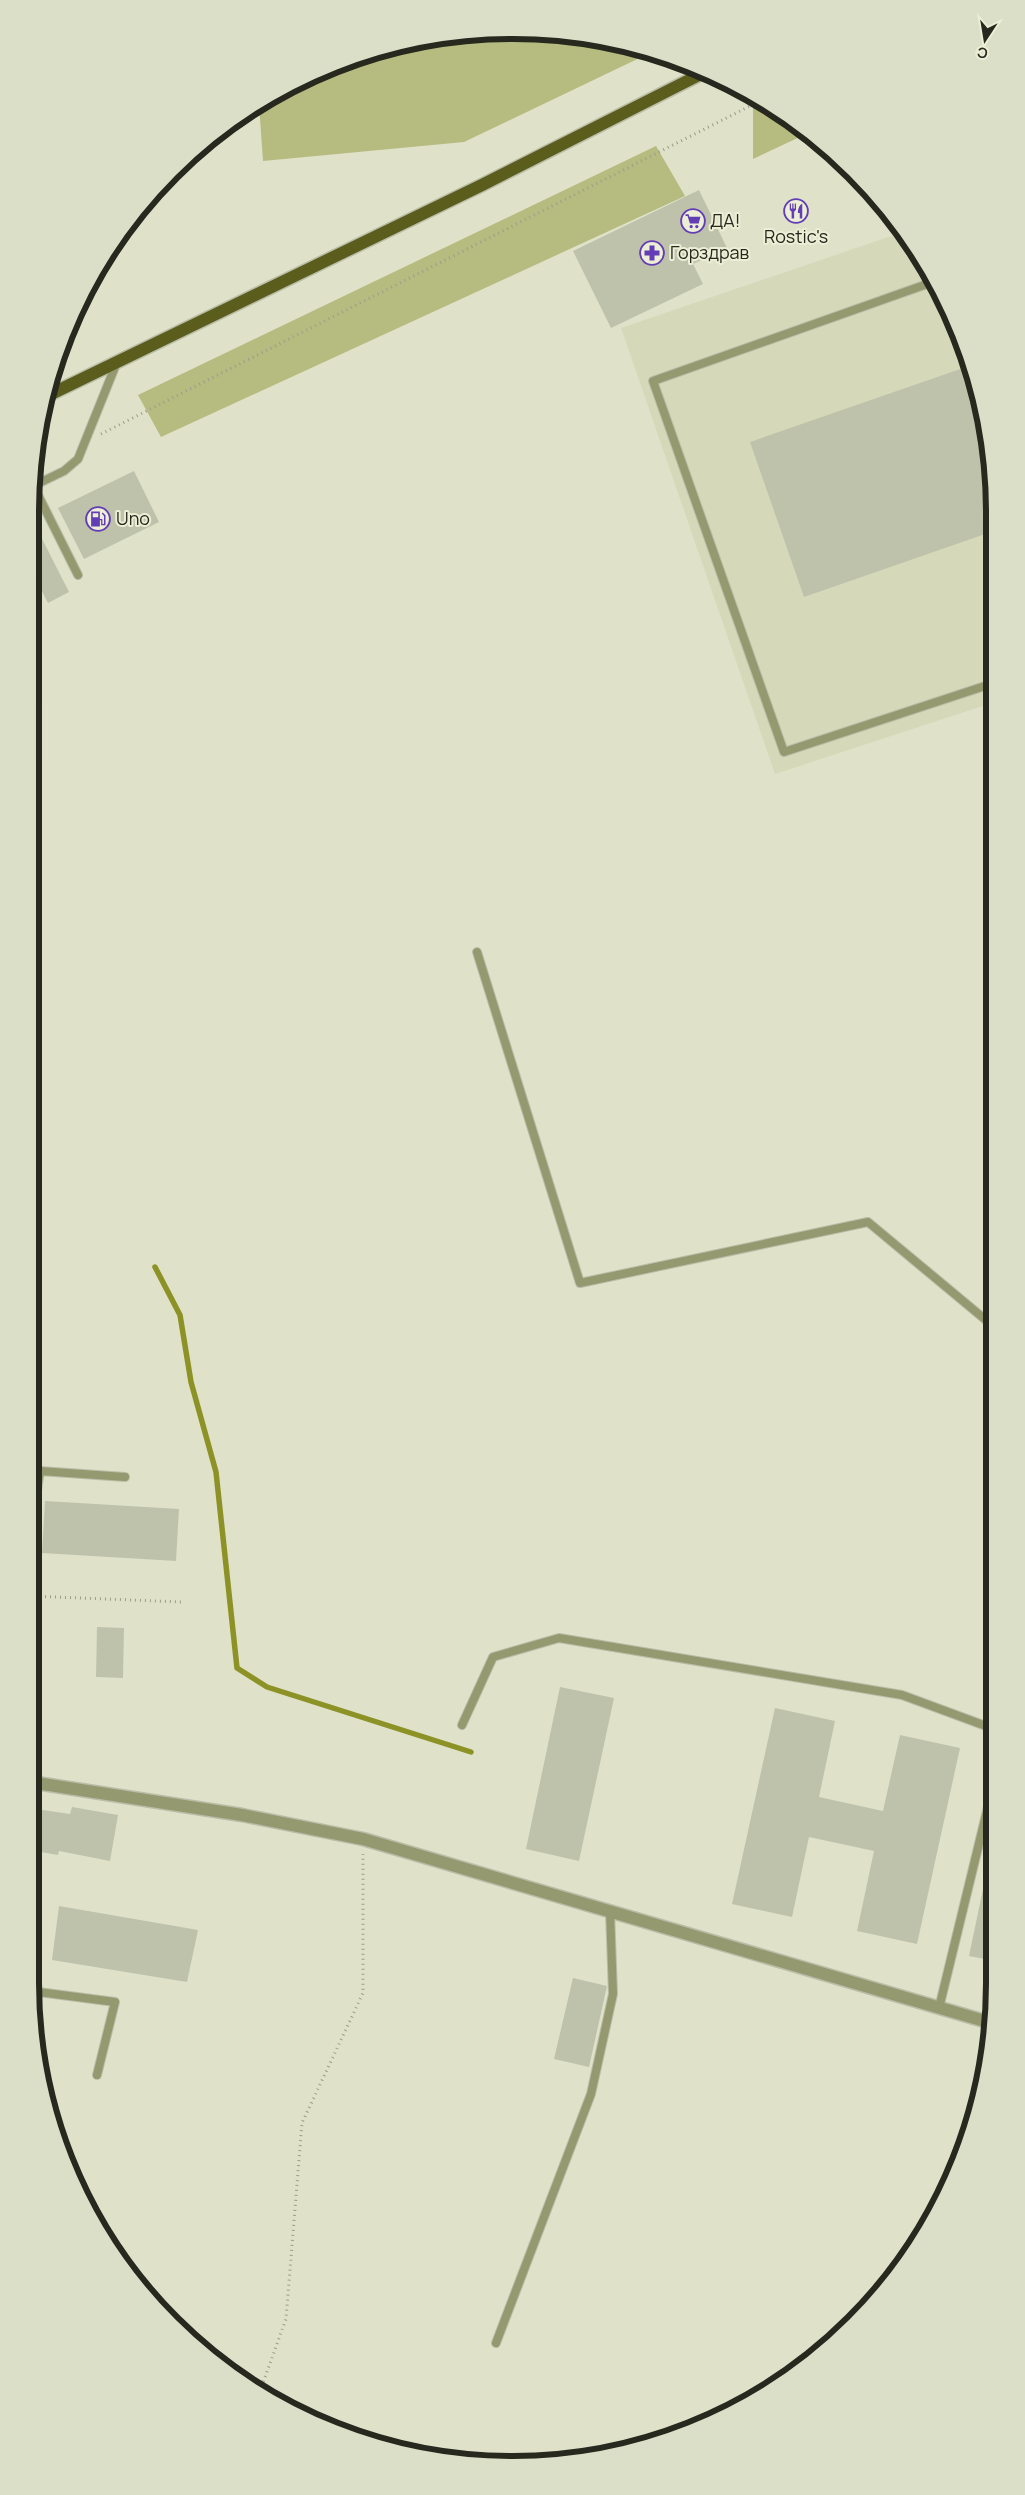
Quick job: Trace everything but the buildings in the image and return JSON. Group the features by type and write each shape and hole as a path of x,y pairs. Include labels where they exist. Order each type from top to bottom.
{"main road":[{"path":"54,392 474,190 697,76"}],"street":[{"path":"39,1783 242,1815 363,1838 984,2021"}],"lane":[{"path":"927,284 653,381 784,752 986,686"},
{"path":"40,483 64,471 78,459 117,362"},
{"path":"39,497 78,575"},
{"path":"477,952 580,1283 868,1222 986,1320"},
{"path":"39,1478 40,1471 125,1477"},
{"path":"462,1725 492,1657 559,1638 902,1695 986,1726"},
{"path":"939,2008 986,1815"},
{"path":"496,2343 591,2094 613,1994 610,1911"},
{"path":"39,1993 114,2002 97,2075"}],"path":[{"path":"85,441 754,105"},
{"path":"39,1596 181,1602"},
{"path":"262,2384 286,2319 302,2123 363,1993 363,1838"}],"shaded area":[{"path":"896,235 923,276 950,331 961,360 977,420 982,451 986,512 986,705 775,774 621,328"}],"green space":[{"path":"512,39 574,43 642,57 464,142 263,161 260,112 276,102 331,75 390,55 451,43"},
{"path":"753,105 800,137 753,159"},
{"path":"656,146 685,196 161,437 138,395"}],"waterway":[{"path":"155,1267 180,1315 191,1382 216,1472 237,1668 267,1687 471,1752"}],"place":[{"name":"Rostic's","path":"796,211"},
{"name":"ДА!","path":"693,221"},
{"name":"Горздрав","path":"652,253"},
{"name":"Uno","path":"98,519"}]}
